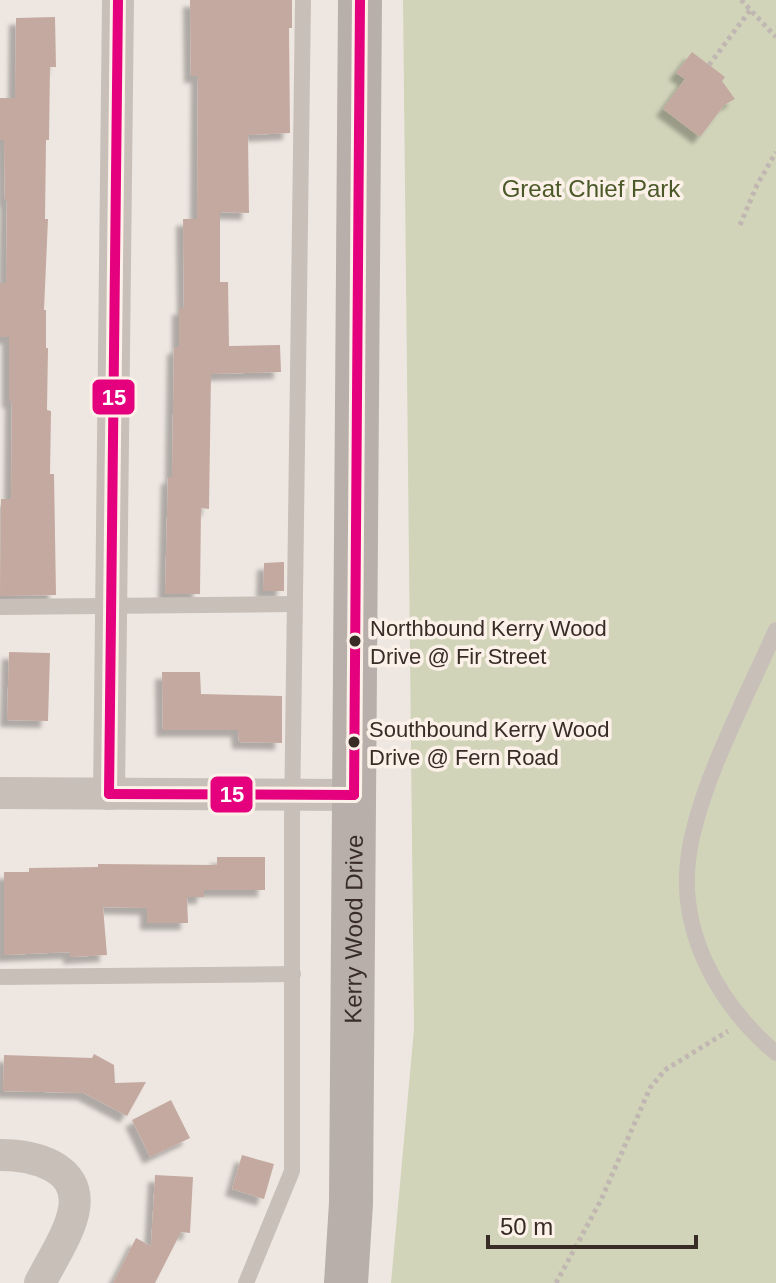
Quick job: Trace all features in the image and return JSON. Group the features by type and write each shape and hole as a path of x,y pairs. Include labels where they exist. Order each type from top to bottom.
{"street":[{"path":"109,794 118,0"},
{"name":"Kerry Wood Drive","path":"346,1283 351,1203 360,0"},
{"path":"0,793 354,795"},
{"path":"0,1155 42,1160 56,1167 72,1186 74,1211 40,1283"}],"lane":[{"path":"246,1283 292,1171 292,795 303,0"},
{"path":"0,607 294,604"},
{"path":"776,630 706,794 689,853 688,868 690,910 710,973 728,1004 776,1053"},
{"path":"0,977 293,974"}],"path":[{"path":"741,0 776,37"},
{"path":"709,65 751,9"},
{"path":"740,225 757,185 776,152"},
{"path":"556,1283 601,1200 650,1088 665,1070 727,1031 745,1024"}],"green space":[{"name":"Great Chief Park","path":"403,0 776,0 776,1283 391,1283 414,1029"}],"building":[{"path":"190,0 292,0 292,28 289,28 290,133 248,135 249,213 220,212 220,282 228,282 229,346 280,345 281,372 211,374 209,509 201,508 200,594 165,594 168,477 172,477 174,347 179,347 179,308 184,308 183,219 197,219 198,76 191,76"},
{"path":"55,17 56,67 50,67 49,140 46,140 45,219 48,219 44,310 48,348 47,410 51,411 50,474 54,474 56,595 0,596 1,499 11,499 12,401 9,401 9,337 0,337 0,283 6,283 7,200 4,140 0,140 0,98 15,98 16,18"},
{"path":"692,52 725,77 722,81 735,99 724,105 700,137 663,109 685,79 676,73"},
{"path":"284,562 284,591 263,591 264,563"},
{"path":"9,652 50,653 48,721 7,720"},
{"path":"162,672 200,672 201,694 282,696 282,743 239,742 238,730 163,730"},
{"path":"217,857 265,857 265,890 204,890 204,897 187,897 188,923 147,923 147,908 103,907 107,955 70,957 70,952 4,955 4,872 29,872 29,868 98,867 98,864 217,865"},
{"path":"94,1054 114,1065 115,1083 146,1082 127,1116 84,1093 3,1091 4,1055 92,1058"},
{"path":"171,1100 190,1138 150,1157 132,1120"},
{"path":"242,1155 274,1164 264,1199 232,1189"},
{"path":"155,1175 193,1177 190,1233 181,1232 155,1283 113,1283 136,1238 151,1246"}],"transit line":[{"name":"15","path":"109,794 118,0"},
{"name":"15","path":"354,795 360,0"},
{"name":"15","path":"109,794 354,795"}],"place":[{"name":"Northbound Kerry Wood Drive @ Fir Street","path":"355,641"},
{"name":"Southbound Kerry Wood Drive @ Fern Road","path":"354,742"}]}
